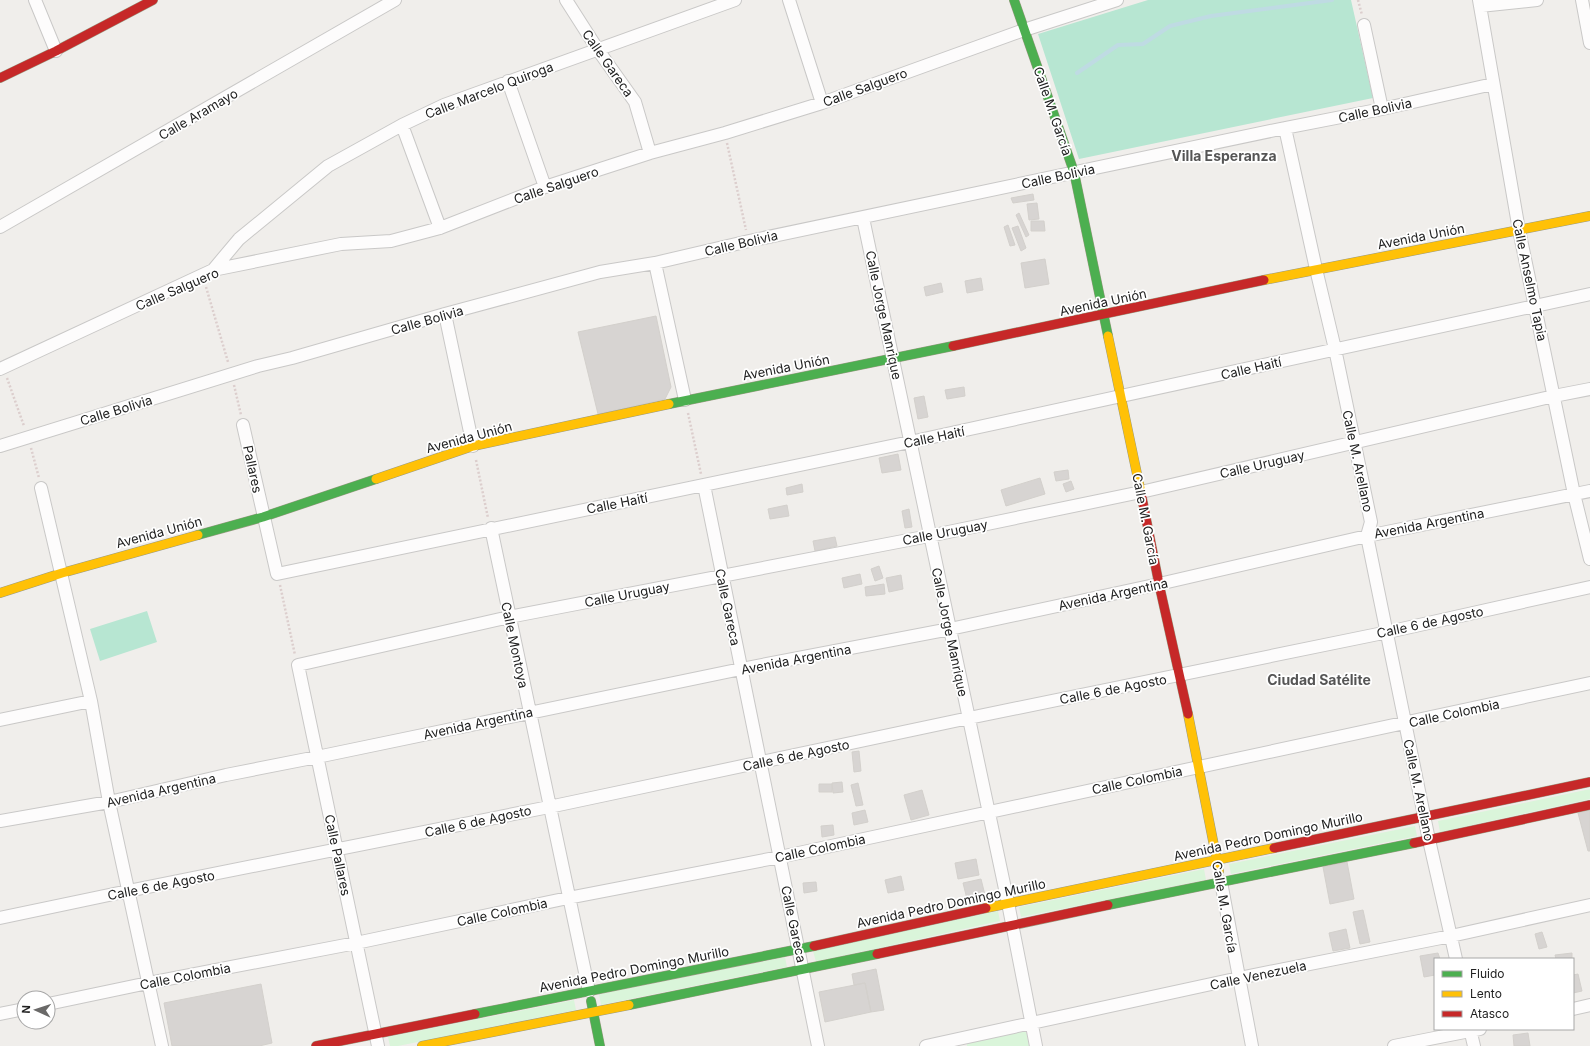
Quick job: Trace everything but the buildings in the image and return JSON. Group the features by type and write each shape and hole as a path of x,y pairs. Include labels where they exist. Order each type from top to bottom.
{"main road":[{"path":"0,78 56,51 136,3 153,0"},
{"name":"Calle M. García","path":"1014,0 1074,172 1159,584 1180,675 1221,882"},
{"name":"Avenida Unión","path":"0,593 62,573 264,517 474,446 685,400 893,359 1316,269 1590,216"},
{"name":"Avenida Pedro Domingo Murillo","path":"316,1046 798,949 1008,903 1590,782"},
{"path":"422,1046 803,970 1012,924 1429,840 1590,805"},
{"name":"Calle Montoya","path":"589,991 600,1046"}],"street":[{"path":"35,0 56,51"},
{"name":"Calle Aramayo","path":"0,227 395,0"},
{"name":"Calle Gareca","path":"566,0 598,50 635,102 650,153"},
{"name":"Calle Marcelo Quiroga","path":"208,273 239,239 328,166 402,125 444,105 735,0"},
{"path":"789,0 822,103"},
{"name":"Calle Salguero","path":"1,366 208,273 341,244 391,241 440,228 545,187 650,153 725,133 822,103 1024,30 1117,0"},
{"path":"1479,3 1537,0"},
{"path":"1582,0 1590,43"},
{"name":"Calle Anselmo Tapia","path":"1479,3 1519,230 1574,494 1590,559"},
{"path":"1364,25 1382,109"},
{"path":"508,81 545,187"},
{"name":"Calle Bolivia","path":"0,446 232,374 600,272 655,263 749,241 1285,128 1382,109 1493,84"},
{"path":"402,125 440,228"},
{"name":"Calle M. Arellano","path":"1285,128 1335,349 1371,522 1368,536 1429,840 1456,958"},
{"name":"Calle Jorge Manrique","path":"863,218 929,536 989,812 1036,1046"},
{"path":"655,263 685,400"},
{"name":"Calle Haití","path":"277,574 491,528 704,486 1590,294"},
{"path":"445,314 474,446"},
{"name":"Calle Uruguay","path":"298,665 509,617 929,536 1141,492 1554,396 1590,389"},
{"name":"Pallares","path":"243,425 277,574"},
{"name":"Calle Gareca","path":"704,486 818,1046"},
{"path":"41,488 91,701 109,802 162,1046"},
{"name":"Avenida Argentina","path":"0,822 109,802 226,775 741,669 950,629 1159,584 1368,536 1590,491"},
{"name":"Calle Montoya","path":"491,528 568,898 589,991"},
{"name":"Calle 6 de Agosto","path":"0,918 549,807 969,718 1388,632 1590,587"},
{"name":"Calle Pallares","path":"298,665 378,1046"},
{"name":"Calle Colombia","path":"56,1002 148,982 356,943 568,898 780,857 1406,724 1590,683"},
{"path":"0,720 91,701"},
{"name":"Calle M. García","path":"1221,882 1252,1046"},
{"name":"Calle Venezuela","path":"926,1046 1238,978 1451,936 1590,905"},
{"path":"1574,1009 1590,1005"},
{"path":"0,1014 16,1011"},
{"path":"1394,1046 1473,1030 1474,1046"}],"path":[{"path":"725,133 749,241"},
{"path":"208,273 243,425"},
{"path":"1,366 28,437 41,488"},
{"path":"685,400 704,486"},
{"path":"474,446 491,528"},
{"path":"277,574 298,665"}],"green space":[{"path":"1148,0 1351,0 1373,98 1079,159 1038,34"},
{"path":"147,611 157,642 100,661 90,629"},
{"path":"1590,789 1590,799 1440,832 1438,821"},
{"path":"1415,826 1417,836 1231,874 1229,864"},
{"path":"1204,869 1206,880 1021,917 1019,907"},
{"path":"998,911 1000,921 816,962 813,951"},
{"path":"785,957 787,967 601,1005 599,994"},
{"path":"574,1000 576,1010 398,1046 390,1046 388,1037"},
{"path":"1026,1030 1029,1046 967,1046 967,1043"}],"waterway":[{"path":"1077,73 1118,45 1143,44 1170,26 1211,16 1332,0"}],"traffic: fast":[{"path":"1014,0 1074,172 1108,336"},
{"path":"669,404 953,346"},
{"path":"198,535 263,517 376,479"},
{"path":"1108,905 1414,843"},
{"path":"475,1014 814,946"},
{"path":"629,1005 877,954"},
{"path":"591,1001 600,1046"}],"traffic: slow":[{"path":"1264,280 1590,216"},
{"path":"1108,336 1141,493"},
{"path":"376,479 473,446 669,404"},
{"path":"0,593 62,573 198,535"},
{"path":"1188,714 1219,871"},
{"path":"986,908 1274,848"},
{"path":"422,1046 629,1005"}],"traffic: jam":[{"path":"0,78 56,51 153,0"},
{"path":"953,346 1264,280"},
{"path":"1141,493 1159,584 1188,714"},
{"path":"1274,848 1590,782"},
{"path":"1414,843 1590,805"},
{"path":"877,954 1108,905"},
{"path":"814,946 986,908"},
{"path":"316,1046 475,1014"}],"district":[{"name":"Villa Esperanza","path":"1224,155"},
{"name":"Ciudad Satélite","path":"1319,679"}]}
